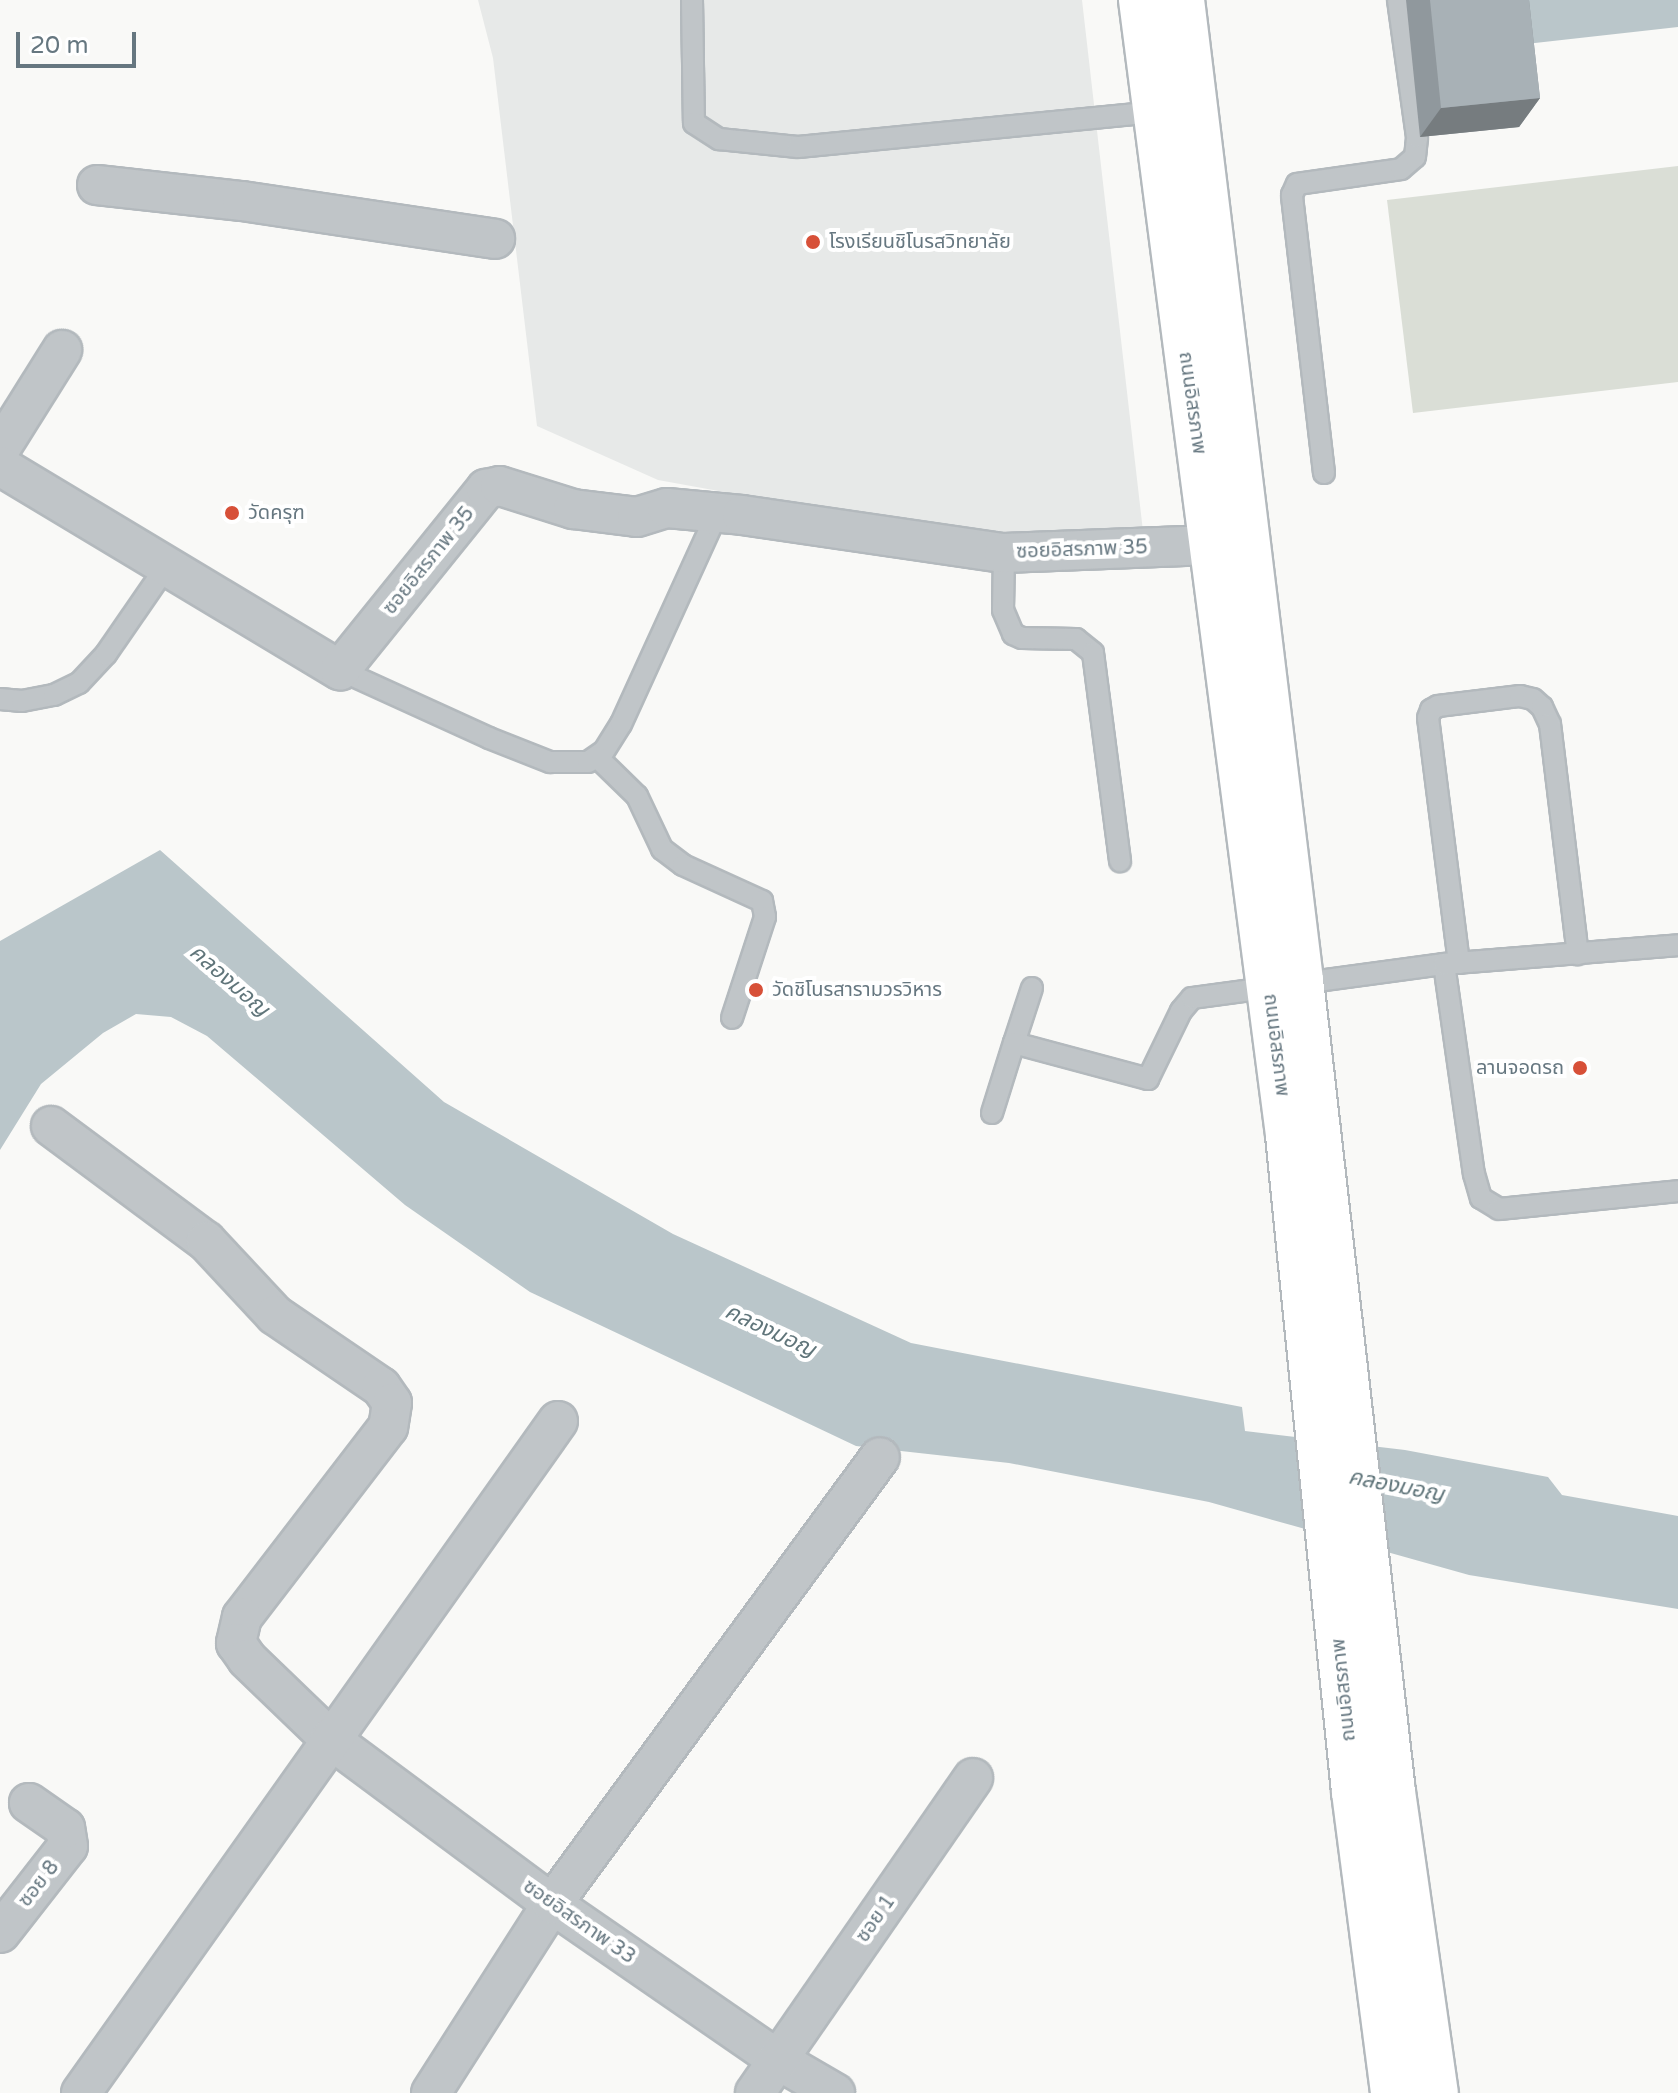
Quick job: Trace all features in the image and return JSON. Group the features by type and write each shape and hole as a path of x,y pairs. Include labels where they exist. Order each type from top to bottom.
{"main road":[{"name":"ถนนอิสรภาพ","path":"1141,0 1211,545 1284,984 1303,1135 1374,1792 1393,2093"},
{"path":"1182,0 1284,984"},
{"path":"1374,1792 1436,2093"}],"street":[{"path":"97,185 242,201 495,239"},
{"path":"0,449 62,350"},
{"path":"0,466 340,670"},
{"name":"ซอยอิสรภาพ 35","path":"340,670 486,489 500,486 573,509 637,517 667,508 1004,553 1211,545"},
{"name":"ซอยอิสรภาพ 33","path":"51,1126 206,1241 275,1315 381,1387 392,1403 388,1427 242,1617 236,1631 236,1643 247,1659 330,1739 552,1904 778,2060 835,2093"},
{"path":"81,2093 558,1421"},
{"path":"431,2093 552,1904 880,1457"},
{"name":"ซอย 1","path":"755,2093 973,1778"},
{"name":"ซอย 8","path":"0,1933 68,1846 65,1828 29,1803"}],"lane":[{"path":"692,0 694,123 719,139 798,147 1154,112"},
{"path":"1324,473 1292,195 1297,184 1401,169 1415,157 1417,137 1398,0"},
{"path":"340,670 489,738 550,762 580,764 597,757 621,724 652,663 712,524 724,515"},
{"path":"1004,553 1003,610 1013,634 1022,638 1071,638 1082,641 1093,653 1120,861"},
{"path":"0,699 22,701 54,695 79,683 106,654 166,567"},
{"path":"1578,954 1550,724 1542,707 1533,699 1497,698 1438,706 1431,710 1428,718 1452,964 1474,1174 1481,1198 1499,1209 1678,1191"},
{"path":"597,757 637,796 662,849 683,865 756,897 764,906 765,917 732,1018"},
{"path":"1014,1043 1148,1079 1181,1011 1192,998 1452,964 1678,945"},
{"path":"992,1113 1032,988"}],"shaded area":[{"name":"โรงเรียนชิโนรสวิทยาลัย","path":"478,0 1082,0 1144,540 965,536 658,480 537,426 493,58"},
{"path":"1678,166 1678,382 1413,413 1387,200"}],"water":[{"path":"1521,0 1678,0 1678,27 1526,44"},
{"name":"คลองมอญ","path":"160,850 444,1102 673,1234 911,1343 1242,1407 1245,1431 1405,1450 1548,1477 1562,1495 1678,1516 1678,1609 1469,1575 1209,1502 1009,1463 856,1446 530,1292 405,1205 207,1036 171,1017 136,1014 103,1033 41,1084 0,1150 0,941"}],"building":[{"path":"1430,0 1529,0 1540,98 1441,108"}],"place":[{"name":"โรงเรียนชิโนรสวิทยาลัย","path":"813,242"},
{"name":"วัดครุฑ","path":"232,513"},
{"name":"วัดชิโนรสารามวรวิหาร","path":"756,990"},
{"name":"ลานจอดรถ","path":"1580,1068"}]}
